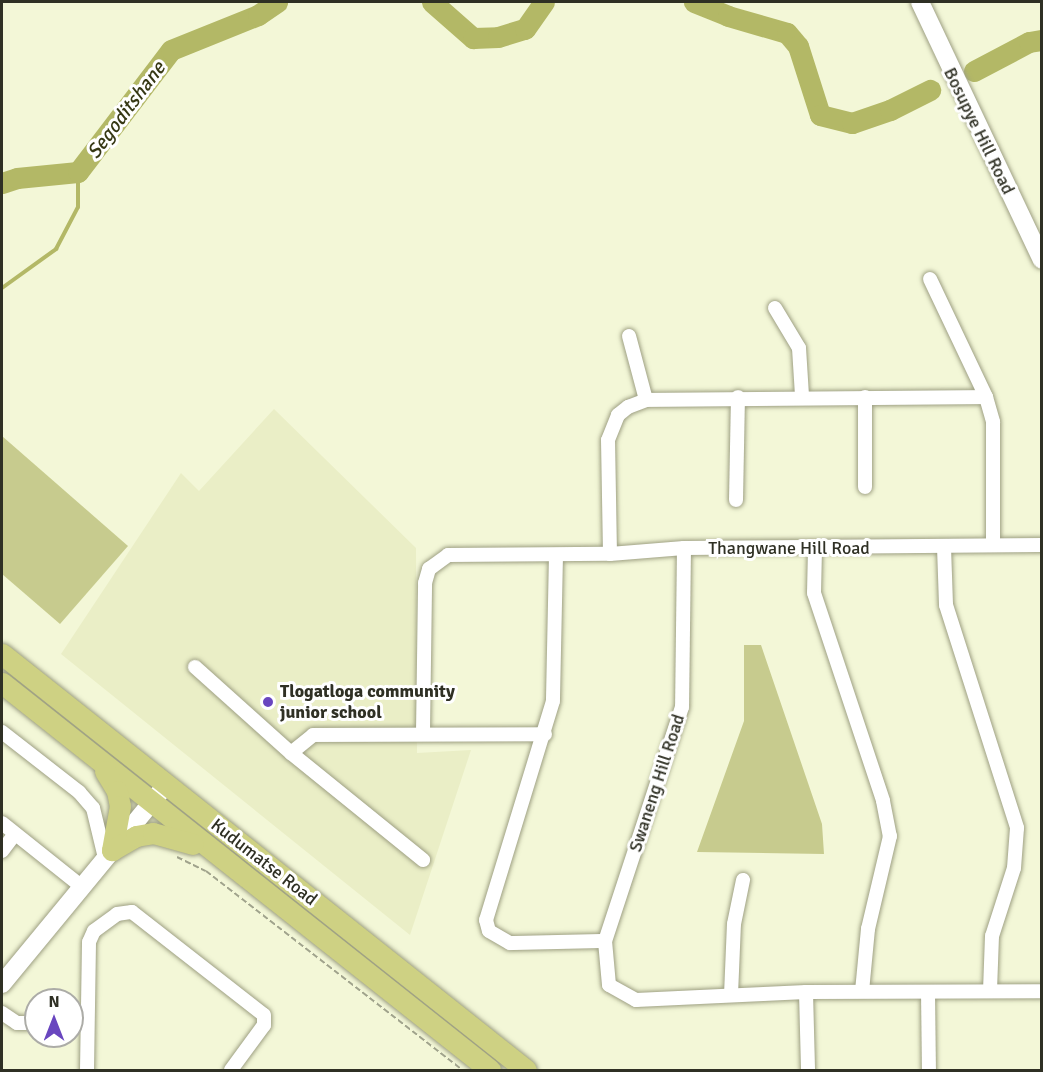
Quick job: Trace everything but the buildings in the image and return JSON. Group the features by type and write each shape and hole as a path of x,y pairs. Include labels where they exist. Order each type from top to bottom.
{"main road":[{"name":"Kudumatse Road","path":"2,654 526,1071"},
{"name":"Kudumatse Road","path":"2,684 150,804 490,1071"},
{"path":"97,759 117,791 120,806 108,854"},
{"path":"108,854 136,836 153,833 193,844 220,858"}],"street":[{"name":"Bosupye Hill Road","path":"920,2 1041,260"},
{"path":"930,279 986,397 995,436 993,545"},
{"path":"775,308 799,348 802,396"},
{"path":"629,336 646,400"},
{"path":"610,554 608,440 618,415 646,400 802,396 986,397"},
{"path":"736,500 738,397"},
{"path":"865,487 866,397"},
{"name":"Thangwane Hill Road","path":"423,732 429,570 448,555 610,554 684,548 1041,546"},
{"path":"944,547 946,605 1018,835 1014,868 992,936 990,991"},
{"name":"Swaneng Hill Road","path":"605,941 682,707 684,548"},
{"path":"814,549 814,593 883,801 890,836 868,929 861,991"},
{"path":"556,555 555,687 545,734 488,909 489,931 510,943 605,941 609,985 624,997 636,1000 806,992 1041,991"},
{"path":"195,667 291,753 423,860"},
{"path":"2,732 80,792 93,808 108,854"},
{"path":"291,753 313,735 423,732 545,734"},
{"path":"2,984 166,785"},
{"path":"2,823 81,886"},
{"path":"2,851 15,834"},
{"path":"731,995 734,924 742,880"},
{"path":"82,988 88,942 94,931 117,914 132,912 264,1015 264,1025 231,1071"},
{"path":"806,992 808,1071"},
{"path":"928,992 929,1071"},
{"path":"2,1013 17,1023 24,1023"},
{"path":"83,1048 87,1071"}],"path":[{"path":"169,855 206,871 463,1071"}],"shaded area":[{"name":"Tlogatloga community junior school","path":"274,409 416,548 417,753 471,750 410,935 61,654 181,473 199,491"},
{"path":"2,436 128,546 60,624 2,574"},
{"path":"744,645 761,645 822,824 824,854 697,852 744,721"}],"waterway":[{"name":"Segoditshane","path":"2,183 17,178 78,172 171,50 258,15 277,2"},
{"name":"Segoditshane","path":"432,2 473,38 498,37 525,29 544,2"},
{"name":"Segoditshane","path":"694,2 728,16 787,33 798,46 820,115 852,123 890,110 930,90"},
{"name":"Segoditshane","path":"974,71 1029,42 1042,40"},
{"path":"2,288 56,249 78,207 78,172"}],"place":[{"name":"Tlogatloga community junior school","path":"268,702"}]}
